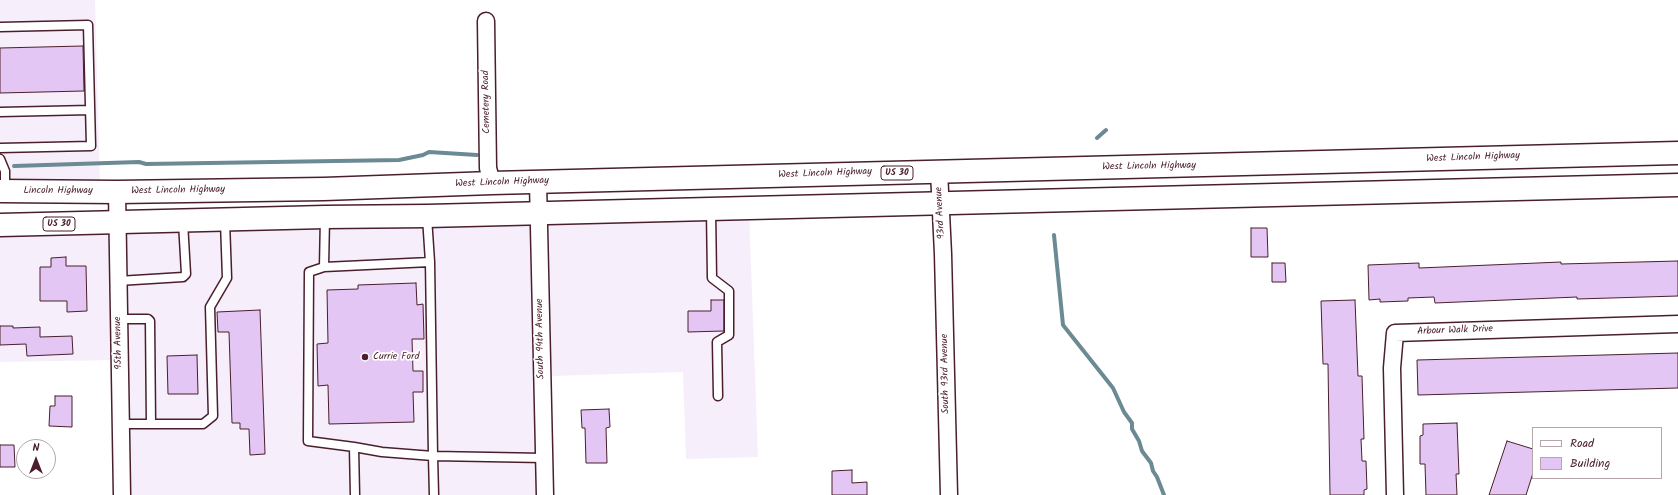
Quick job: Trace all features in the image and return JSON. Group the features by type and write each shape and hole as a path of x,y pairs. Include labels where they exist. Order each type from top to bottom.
{"main road":[{"name":"West Lincoln Highway","path":"117,192 324,189 492,183 1678,153"},
{"name":"US 30","path":"0,225 1678,185"},
{"name":"Lincoln Highway","path":"3,191 117,192"}],"street":[{"name":"Cemetery Road","path":"486,21 488,168 492,183"},
{"name":"93rd Avenue","path":"939,172 943,254"},
{"name":"South 94th Avenue","path":"538,182 545,495"},
{"name":"95th Avenue","path":"117,192 122,495"},
{"name":"South 93rd Avenue","path":"943,254 949,495"},
{"name":"Arbour Walk Drive","path":"1395,495 1392,368 1395,333 1678,324"}],"lane":[{"path":"0,27 88,25 91,146 0,148"},
{"path":"0,112 90,110"},
{"path":"0,159 5,171 3,191"},
{"path":"711,209 712,278 729,291 729,335 717,342 718,396"},
{"path":"427,216 430,262 434,495"},
{"path":"324,267 325,217"},
{"path":"120,424 203,424 213,416 210,307 227,278 225,219"},
{"path":"118,281 183,277 186,274 183,220"},
{"path":"430,262 324,267 309,272 308,441 382,452 433,456 544,458"},
{"path":"119,319 150,320 151,424"},
{"path":"354,447 356,495"}],"shaded area":[{"path":"0,0 95,0 100,186 0,179"},
{"path":"749,211 758,457 686,459 683,372 551,376 547,216"},
{"path":"541,217 547,495 120,495 117,360 0,362 0,229"}],"building":[{"path":"83,46 84,91 0,93 0,48"},
{"path":"1251,228 1267,228 1268,257 1251,257"},
{"path":"66,257 66,266 86,266 87,311 67,312 67,301 40,301 40,267 51,267 51,258"},
{"path":"1678,261 1678,296 1577,299 1577,297 1435,303 1434,297 1408,298 1408,301 1380,302 1380,299 1369,300 1368,265 1419,263 1419,268 1561,262 1561,264"},
{"path":"1272,263 1285,263 1286,282 1272,282"},
{"name":"Currie Ford","path":"416,283 417,305 423,304 424,339 412,339 413,371 423,371 423,392 413,392 414,422 329,424 328,385 318,386 317,344 328,343 327,290 358,289 358,285"},
{"path":"711,300 724,300 724,331 688,332 688,311 711,311"},
{"path":"1355,300 1358,376 1362,376 1364,439 1361,439 1362,461 1366,461 1367,489 1364,490 1364,495 1330,495 1328,364 1323,364 1321,301"},
{"path":"260,310 265,454 250,455 249,429 240,429 240,423 232,423 229,332 218,332 217,312"},
{"path":"0,326 13,326 13,328 40,327 40,337 72,336 73,354 27,356 26,344 0,345"},
{"path":"1678,353 1678,388 1418,395 1417,360"},
{"path":"197,355 198,394 168,394 167,356"},
{"path":"55,396 72,396 72,427 49,426 50,406 55,406"},
{"path":"609,409 610,427 606,428 607,463 586,463 585,428 582,428 581,410"},
{"path":"1457,423 1459,474 1456,474 1457,495 1426,495 1425,464 1420,464 1420,436 1423,435 1423,424"},
{"path":"1507,441 1532,449 1532,476 1526,495 1489,495"},
{"path":"0,445 14,445 15,467 0,467"},
{"path":"852,470 852,483 867,482 867,495 832,495 832,471"}],"waterway":[{"path":"1097,138 1106,130"},
{"path":"14,166 139,162 146,164 399,160 423,155 429,152 477,155"},
{"path":"1054,235 1063,325 1113,388 1124,412 1132,423 1132,429 1139,441 1142,451 1151,463 1164,495"}],"place":[{"name":"Currie Ford","path":"365,357"}]}
